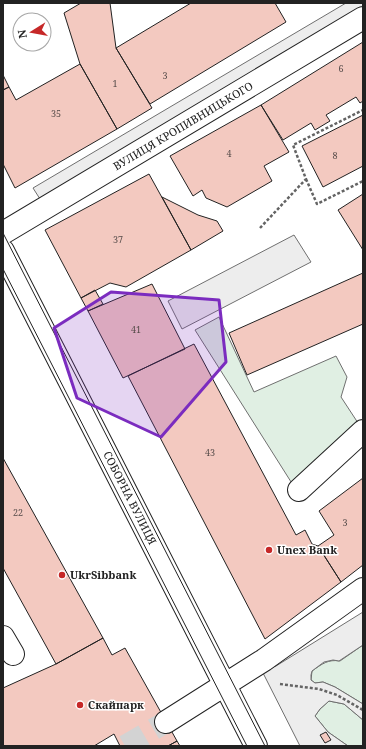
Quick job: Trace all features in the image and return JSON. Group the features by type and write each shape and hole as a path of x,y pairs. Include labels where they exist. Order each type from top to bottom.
{"street":[{"name":"ВУЛИЦЯ КРОПИВНИЦЬКОГО","path":"3,233 363,18"},
{"name":"СОБОРНА ВУЛИЦЯ","path":"3,251 8,275 256,746"},
{"path":"299,490 363,431"},
{"path":"166,722 264,660 363,589"}],"path":[{"path":"363,110 293,146 317,204 363,181"},
{"path":"260,228 306,179"},
{"path":"276,684 319,689 337,695 363,710"}],"highlighted area":[{"path":"111,292 219,300 226,362 161,437 77,398 54,328"}],"green space":[{"path":"219,317 254,392 336,356 347,377 341,397 360,426 293,485 195,330"},
{"path":"363,645 363,704 335,687 323,682 315,683 311,680 312,671 319,666 329,661 340,661"},
{"path":"329,701 344,704 363,720 363,746 348,746 328,732 315,716"}],"shaded area":[{"path":"346,3 363,3 363,8 40,199 33,188"},
{"path":"294,235 311,262 182,329 168,301"},
{"path":"363,612 363,645 339,661 333,660 324,662 312,671 311,680 315,683 323,682 335,687 363,704 363,720 344,704 329,701 315,716 328,732 348,746 300,746 262,671 276,666"}],"building":[{"path":"81,3 110,3 116,48 152,108 117,129 80,64 64,13"},
{"path":"191,3 275,3 286,22 150,104 116,48"},
{"path":"363,42 363,101 360,103 356,97 326,115 330,121 315,130 311,123 283,140 261,105"},
{"path":"80,64 117,129 15,188 3,164 3,90 9,87 16,100"},
{"path":"3,75 9,87 3,90"},
{"path":"261,105 289,152 264,166 272,181 227,207 206,198 202,190 193,196 170,156"},
{"path":"363,115 363,166 323,187 302,146"},
{"path":"149,174 191,250 126,287 110,283 81,298 45,230"},
{"path":"363,194 363,250 338,210"},
{"path":"162,197 198,215 217,221 223,231 191,250"},
{"path":"363,273 363,324 247,375 229,333"},
{"path":"152,284 185,349 123,378 88,311"},
{"path":"95,290 103,304 88,311 81,298"},
{"path":"194,344 296,535 305,530 312,544 318,546 341,582 265,639 128,376"},
{"path":"3,458 103,638 56,664 3,568"},
{"path":"363,478 363,565 341,582 318,546 334,535 319,511"},
{"name":"Скайпарк","path":"103,638 112,655 125,648 177,741 168,746 120,746 114,734 94,746 3,746 3,688 56,664"},
{"path":"326,732 331,740 325,743 320,735"},
{"path":"177,741 180,746 168,746"}],"tunnel":[{"path":"125,746 166,722"}],"tram line":[{"path":"3,233 265,746"},
{"path":"3,269 247,746"}],"place":[{"name":"Unex Bank","path":"269,550"},
{"name":"UkrSibbank","path":"62,575"},
{"name":"Скайпарк","path":"80,705"}]}
